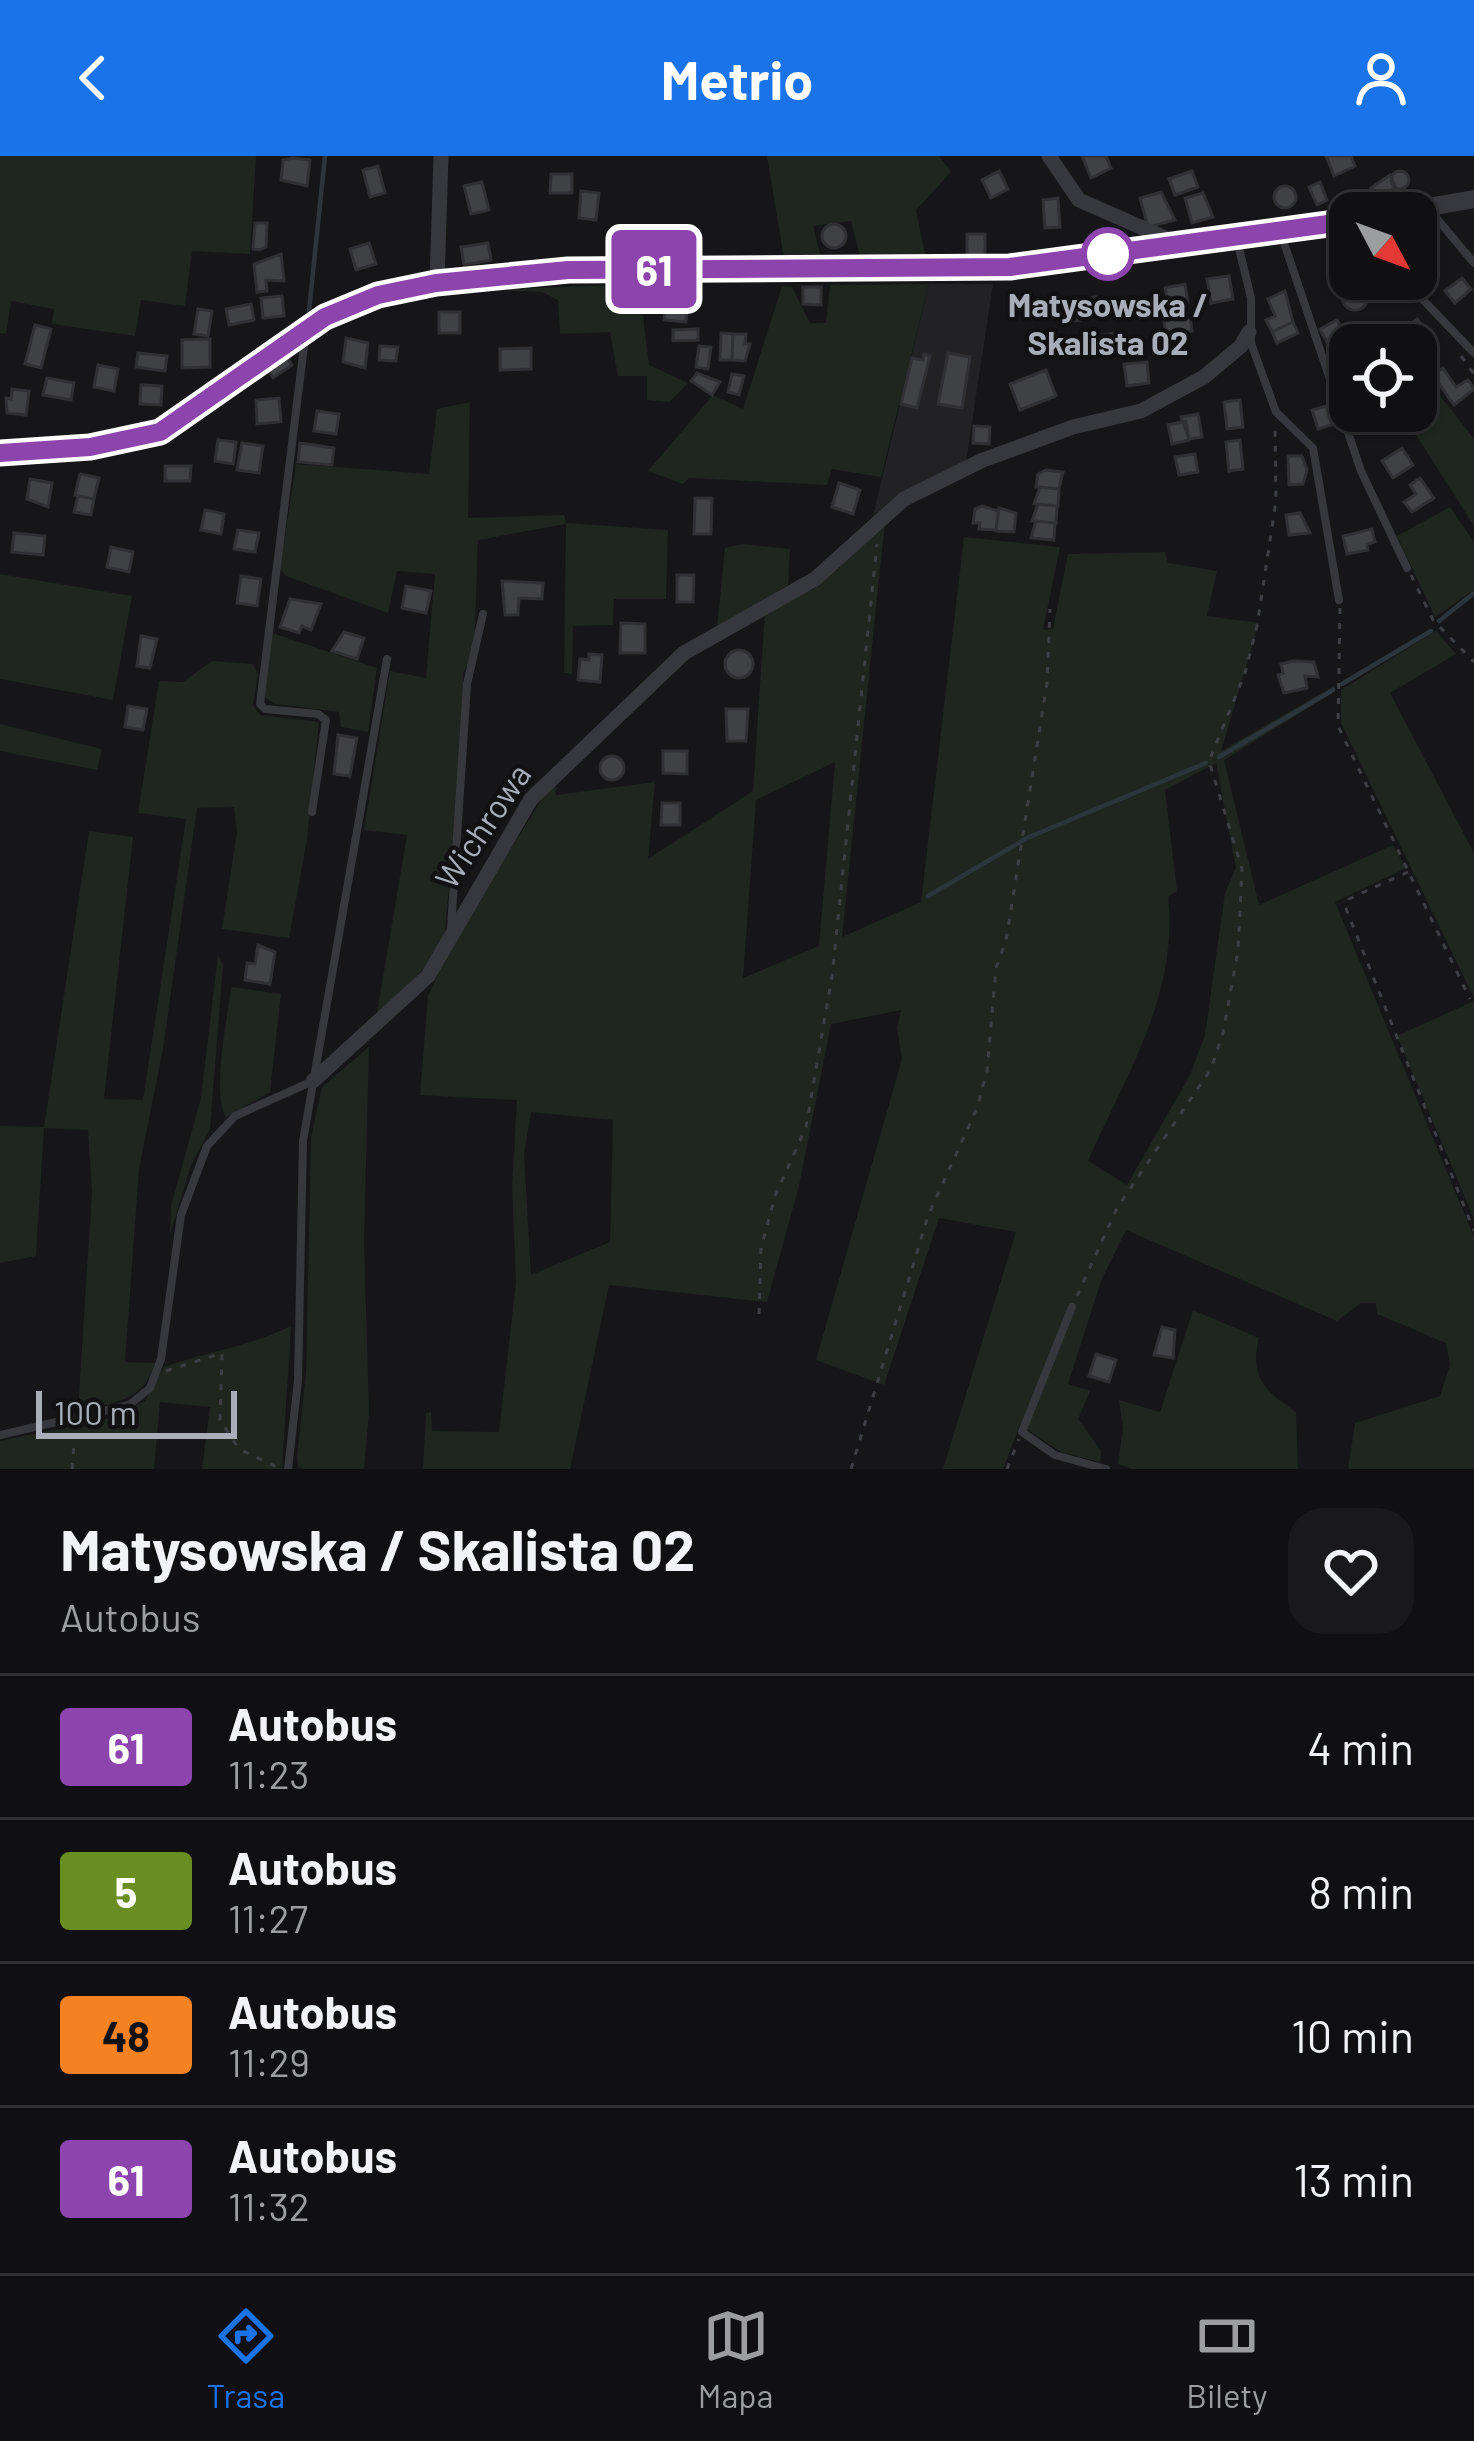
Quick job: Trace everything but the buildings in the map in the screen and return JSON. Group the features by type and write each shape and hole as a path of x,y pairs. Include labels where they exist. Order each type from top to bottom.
{"street":[{"path":"436,283 441,156"},
{"path":"1048,156 1079,200 1182,245"},
{"path":"1437,205 1474,199"},
{"path":"0,453 90,447 160,432 304,330 361,300 436,283 588,270 999,268 1329,225"},
{"name":"Wichrowa","path":"313,1081 428,976 531,800 683,654 815,579 904,499 983,460 1073,428 1141,411 1229,357 1249,332"}],"lane":[{"path":"1437,219 1474,263"},
{"path":"1281,234 1361,471 1407,568"},
{"path":"1233,241 1251,298 1249,332 1276,412 1313,448 1340,601"},
{"path":"1423,300 1474,353"},
{"path":"304,330 308,349 273,573 260,704 265,710 318,714 326,720 312,812"},
{"path":"452,929 450,879 468,740 467,684 483,614"},
{"path":"284,1469 298,1381 303,1142 387,659"},
{"name":"Wichrowa","path":"157,1374 181,1215 208,1146 235,1116 313,1081"},
{"path":"1072,1307 1022,1432 1055,1455 1106,1469"},
{"path":"0,1435 128,1405 150,1388 157,1374"}],"path":[{"path":"1072,1307 1117,1208 1210,1069 1223,1033 1238,951 1242,869 1209,761 1245,673 1257,626 1276,501 1276,412"},
{"path":"759,1314 761,1248 775,1196 806,1126 832,976 881,518"},
{"path":"1407,568 1433,620 1474,662"},
{"path":"1340,601 1338,726 1471,998"},
{"path":"851,1469 928,1216 977,1108 987,1071 996,968 1006,940 1047,683 1050,609"},
{"path":"1409,871 1349,898 1345,906 1474,1231"},
{"path":"157,1374 222,1353 220,1420 239,1449 284,1469"},
{"path":"72,1469 74,1418"},
{"path":"1006,1469 1022,1432"}],"shaded area":[{"path":"0,156 256,156 250,254 192,251 185,306 141,300 135,336 52,324 54,309 11,301 6,334 0,333"},
{"path":"767,156 939,156 951,172 916,210 926,260 861,260 851,221 813,226 822,261 784,259"},
{"path":"639,284 649,365 688,383 670,402 647,400 647,376 618,376 610,332 560,334 558,300 542,292 489,290"},
{"path":"929,284 993,284 966,462 900,493 873,516"},
{"path":"929,284 881,477 832,469 827,485 689,478 683,484 648,471 713,395 743,409 782,286 792,287 810,323 826,323 830,285"},
{"path":"1437,392 1474,439 1474,526 1414,432 1437,432"},
{"path":"470,402 468,518 564,515 566,523 668,530 666,599 614,599 613,625 573,626 572,674 564,673 566,524 478,540 474,654 463,673 463,734 445,931 431,961 376,1019 407,835 364,830 390,671 426,678 435,574 397,571 388,613 286,576 280,569 296,464 429,474 437,409"},
{"path":"1450,507 1474,542 1474,590 1435,617 1397,536"},
{"path":"885,521 842,937 921,902 964,537 1060,547 1043,630 1053,629 1068,554 1165,552 1168,563 1217,571 1207,616 1259,623 1221,751 1334,686 1335,691 1224,760 1259,905 1393,845 1406,868 1335,902 1474,1237 1474,1469 1348,1469 1355,1423 1440,1396 1450,1365 1446,1343 1377,1314 1376,1303 1361,1303 1337,1321 1126,1230 1101,1281 1068,1384 1090,1391 1078,1419 1101,1451 1100,1462 1061,1452 1020,1425 1003,1469 943,1469 1016,1232 939,1218 884,1385 816,1360 902,1059 897,1028 901,1010 831,1024 799,1186 767,1302 609,1285 570,1469 423,1469 426,1413 431,1412 432,1431 499,1432 516,1282 512,1185 517,1100 420,1095 428,996 449,949 555,778 556,795 655,782 648,859 753,791 765,610 814,589","holes":["835,762 819,946 743,978 756,800","1216,763 1236,868 1225,893 1205,1035 1190,1075 1127,1185 1088,1161 1146,1034 1165,967 1168,897 1177,891 1165,790","531,1112 613,1120 610,1242 531,1275 524,1155"]},
{"path":"743,544 790,549 788,585 717,628 725,548"},
{"path":"0,574 132,596 113,700 0,679"},
{"path":"1436,631 1456,654 1390,693 1474,853 1474,998 1341,723 1341,690"},
{"path":"272,633 377,668 368,732 341,727 339,712 276,704 264,697"},
{"path":"212,661 253,664 258,674 253,705 260,715 319,722 307,839 289,938 222,929 237,832 234,807 197,808 163,1049 139,1169 125,1362 155,1363 135,1393 78,1411 92,1192 88,1130 44,1128 36,1256 0,1263 0,1126 44,1127 89,831 133,837 104,1099 143,1100 186,819 138,813 159,681 183,682"},
{"path":"0,724 102,749 97,770 0,751"},
{"path":"218,955 223,965 210,1129 191,1165 170,1235 171,1206 201,1098"},
{"path":"231,987 281,994 270,1092 226,1117 220,1073"},
{"path":"1474,1001 1474,1219 1397,1036"},
{"path":"369,1047 364,1241 369,1412 364,1469 305,1469 298,1467 297,1456 306,1372 311,1137 322,1087"},
{"path":"1193,1310 1259,1338 1256,1363 1262,1382 1296,1412 1298,1469 1132,1469 1118,1464 1123,1428 1119,1400 1160,1412"},
{"path":"291,1326 282,1469 202,1469 210,1407 160,1402 154,1469 0,1469 0,1441 115,1417 145,1401 164,1367"}],"waterway":[{"path":"309,311 325,156"},
{"path":"1439,621 1474,593"},
{"path":"1342,684 1431,631"},
{"path":"1219,757 1333,690"},
{"path":"928,896 1027,838 1206,763"}],"bus line":[{"name":"61","path":"0,453 90,447 160,432 325,317 361,300 436,283 568,270 1010,267 1229,242 1329,225"}],"place":[{"name":"Matysowska / Skalista 02","path":"1108,254"}]}
